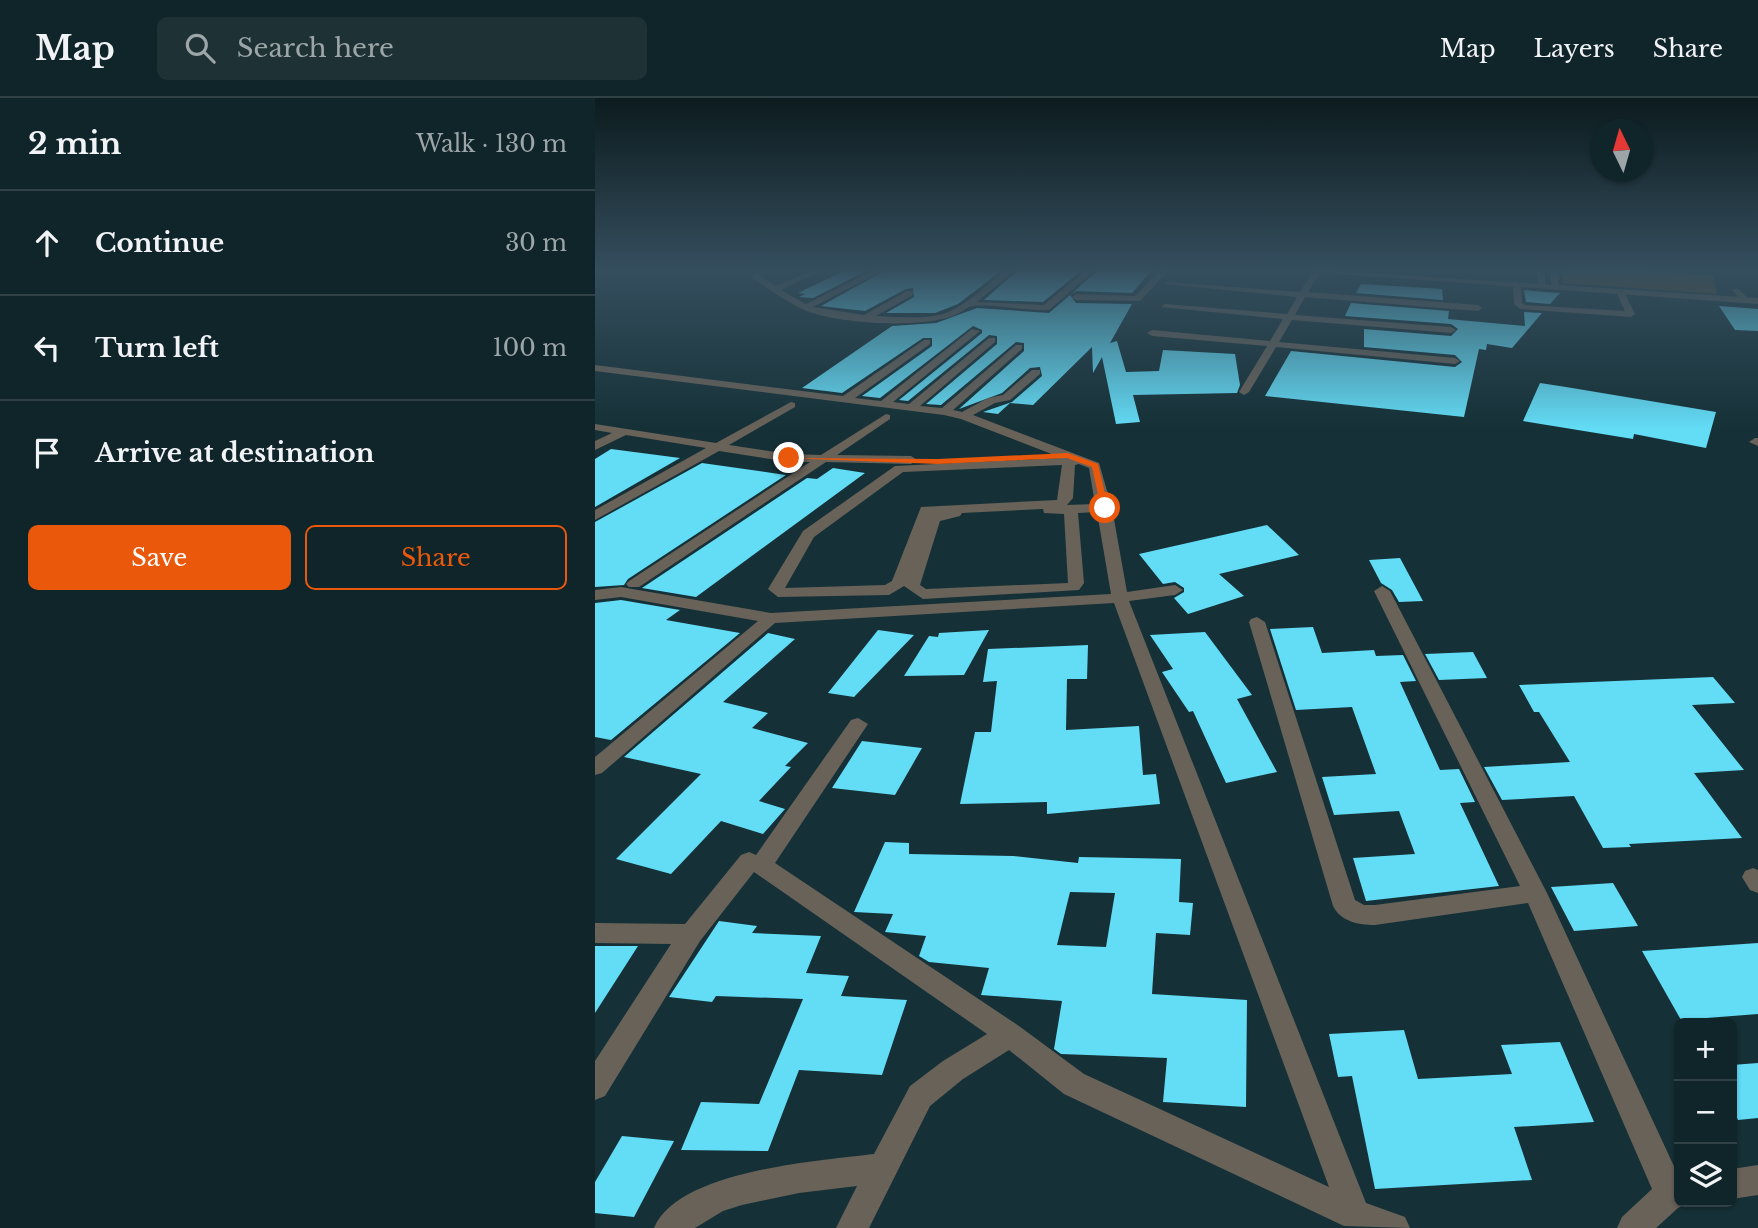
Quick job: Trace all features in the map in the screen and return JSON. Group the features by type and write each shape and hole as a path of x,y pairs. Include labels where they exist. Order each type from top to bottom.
{"street":[{"path":"1244,392 1287,324"},
{"path":"1374,324 1451,330"},
{"path":"634,584 820,460 885,411 975,331"},
{"path":"1152,333 1455,361"},
{"path":"912,407 992,340"},
{"path":"846,399 927,342"},
{"path":"944,412 1019,347"},
{"path":"595,368 846,399 885,411 912,407 944,412 964,416 1073,460 1105,508 1120,598 1355,1214"},
{"path":"964,416 992,400 1006,398 1036,372"},
{"path":"595,516 792,405"},
{"path":"595,427 820,460 1073,460"},
{"path":"595,446 624,432"},
{"path":"1073,460 1066,498 1061,503 926,510 899,583 889,590 784,594 776,589 808,534 899,469 1073,460"},
{"path":"1105,508 939,515 934,519 912,587 923,594 1120,598 1175,590"},
{"path":"1068,595 1076,583 1071,509"},
{"path":"1382,591 1535,893 1674,1191"},
{"path":"595,595 621,592 771,618 1068,595"},
{"path":"595,768 771,618"},
{"path":"1257,622 1345,906 1360,915 1374,915 1535,893"},
{"path":"761,865 857,724"},
{"path":"595,1086 691,934 749,861 761,865 1010,1035 1074,1084 1355,1214 1394,1228"},
{"path":"595,933 691,934"},
{"path":"852,1228 920,1096 953,1070 1010,1035"},
{"path":"670,1228 709,1199 750,1187 883,1168"},
{"path":"1737,1183 1758,1180"},
{"path":"1633,1228 1674,1194"}],"building":[{"path":"1121,324 1110,343 1117,341 1126,372 1159,371 1163,350 1235,354 1240,385 1237,393 1133,395 1140,422 1116,424 1102,357 1093,373 1092,347 1033,405 1010,403 998,414 983,412 1012,402 1042,376 1040,367 1030,368 1002,393 959,409 1024,351 1024,343 1016,342 941,405 926,404 997,344 997,336 989,335 908,401 899,400 982,333 982,330 973,326 880,398 862,396 932,346 932,338 923,338 842,393 802,388 892,326"},
{"path":"1447,324 1525,326 1525,324 1533,324 1512,348 1487,344 1486,350 1479,349 1464,417 1265,396 1291,351 1455,367 1462,362 1455,355 1364,347 1364,329 1451,336 1458,329"},
{"path":"1731,324 1758,324 1758,331 1735,330"},
{"path":"1540,383 1716,412 1706,448 1634,434 1633,439 1523,421"},
{"path":"611,449 680,458 595,507 595,459"},
{"path":"702,463 786,475 628,579 624,585 595,587 595,522"},
{"path":"833,468 865,473 696,597 642,588 807,478 817,479"},
{"path":"1267,525 1299,555 1219,574 1244,596 1188,614 1174,598 1184,592 1184,588 1175,582 1163,584 1139,554"},
{"path":"1400,558 1423,601 1399,602 1392,590 1381,583 1369,560"},
{"path":"621,600 680,610 666,620 740,633 611,740 595,737 595,603"},
{"path":"1313,627 1322,653 1374,650 1376,656 1403,655 1416,681 1400,682 1440,770 1459,769 1475,802 1460,803 1499,886 1366,901 1353,858 1415,854 1399,811 1334,815 1322,777 1376,774 1352,707 1296,710 1270,629"},
{"path":"878,630 914,635 854,697 828,693"},
{"path":"989,630 964,675 904,676 929,636"},
{"path":"1205,632 1252,695 1237,699 1277,772 1226,783 1193,711 1189,712 1162,672 1173,669 1150,635"},
{"path":"768,633 795,639 723,702 768,713 752,728 808,743 785,766 791,767 759,801 785,809 763,834 721,821 671,874 616,859 701,774 624,757"},
{"path":"1088,645 1087,679 1067,679 1066,730 1139,726 1143,775 1156,774 1160,804 1047,814 1047,802 960,804 975,732 991,732 997,681 983,682 988,649"},
{"path":"1473,652 1487,678 1439,680 1425,654"},
{"path":"1713,677 1735,703 1692,705 1744,770 1694,773 1742,838 1629,844 1631,847 1603,848 1574,796 1502,800 1484,767 1570,762 1539,712 1534,712 1519,685"},
{"path":"862,741 922,748 895,795 832,788"},
{"path":"885,842 909,843 909,854 1013,856 1078,863 1079,857 1181,859 1179,902 1193,903 1190,935 1156,933 1152,994 1247,1000 1246,1107 1163,1102 1167,1058 1061,1054 1054,1049 1062,1001 981,995 989,968 929,962 919,956 926,936 885,932 893,914 854,912","holes":["1070,892 1115,893 1106,947 1057,945"]},
{"path":"1613,883 1638,926 1574,931 1551,887"},
{"path":"719,921 757,926 752,933 821,936 806,973 849,976 841,996 907,1000 882,1075 799,1070 768,1151 681,1150 701,1102 759,1104 803,999 716,996 712,1002 669,997"},
{"path":"1758,943 1758,1014 1680,1018 1642,951"},
{"path":"595,946 638,946 595,1013"},
{"path":"1404,1030 1418,1079 1512,1074 1501,1045 1560,1042 1594,1122 1514,1127 1532,1180 1375,1189 1352,1076 1338,1077 1329,1034"},
{"path":"1758,1063 1758,1118 1737,1118 1737,1065"},
{"path":"622,1136 674,1141 634,1217 595,1213 595,1182"}],"route":[{"path":"789,458 938,461 1068,456 1095,466 1105,508"}]}
